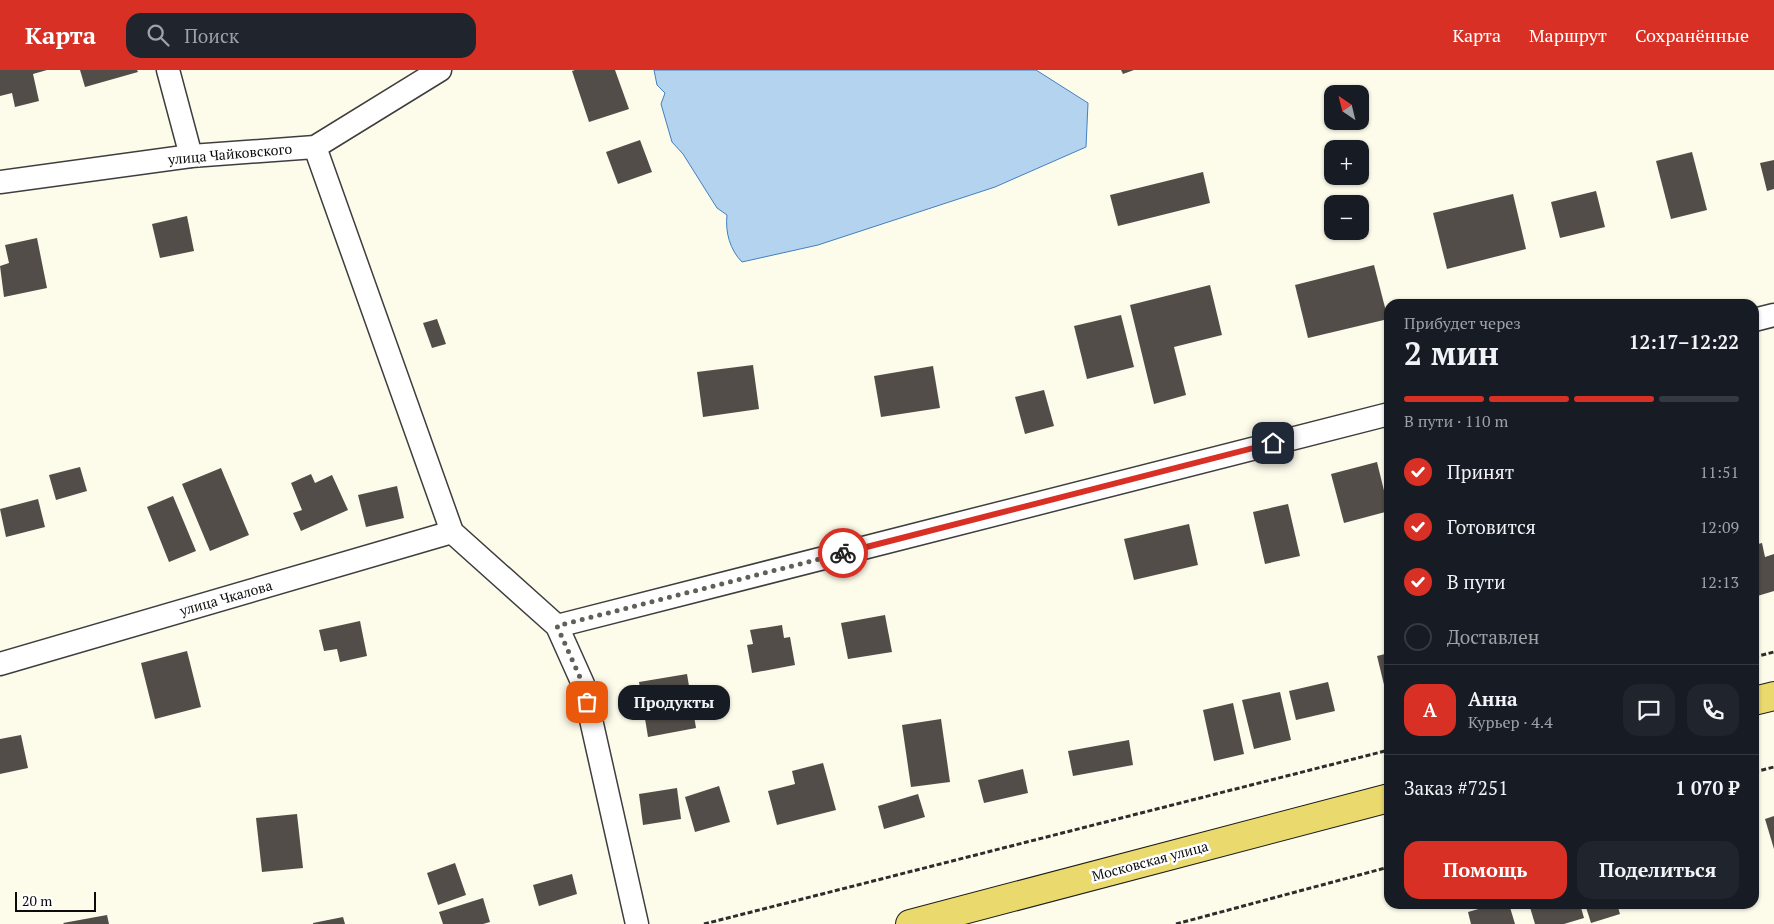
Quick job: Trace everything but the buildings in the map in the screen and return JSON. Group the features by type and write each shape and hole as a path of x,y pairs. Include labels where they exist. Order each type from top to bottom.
{"main road":[{"path":"1759,700 1774,696"},
{"name":"Московская улица","path":"910,924 1384,799"}],"street":[{"path":"168,70 191,156"},
{"name":"улица Чайковского","path":"0,182 191,156 315,147 440,70"},
{"path":"315,147 452,532 557,626 583,684 638,924"},
{"path":"1759,319 1774,315"},
{"path":"557,626 1384,415"},
{"name":"улица Чкалова","path":"0,664 452,532"}],"path":[{"path":"1759,656 1774,652"},
{"path":"704,924 1384,751"},
{"path":"1759,770 1774,766"},
{"path":"1176,924 1384,869"}],"water":[{"path":"654,70 1036,70 1088,103 1086,147 995,187 818,245 742,262 734,252 729,240 727,215 717,208 683,154 672,142 661,104 665,93 657,85"}],"way so far":[{"path":"587,702 583,684 557,626 843,553"}],"place":[{"name":"Продукты","path":"587,702"}],"route":[{"path":"843,553 1273,443"}]}
